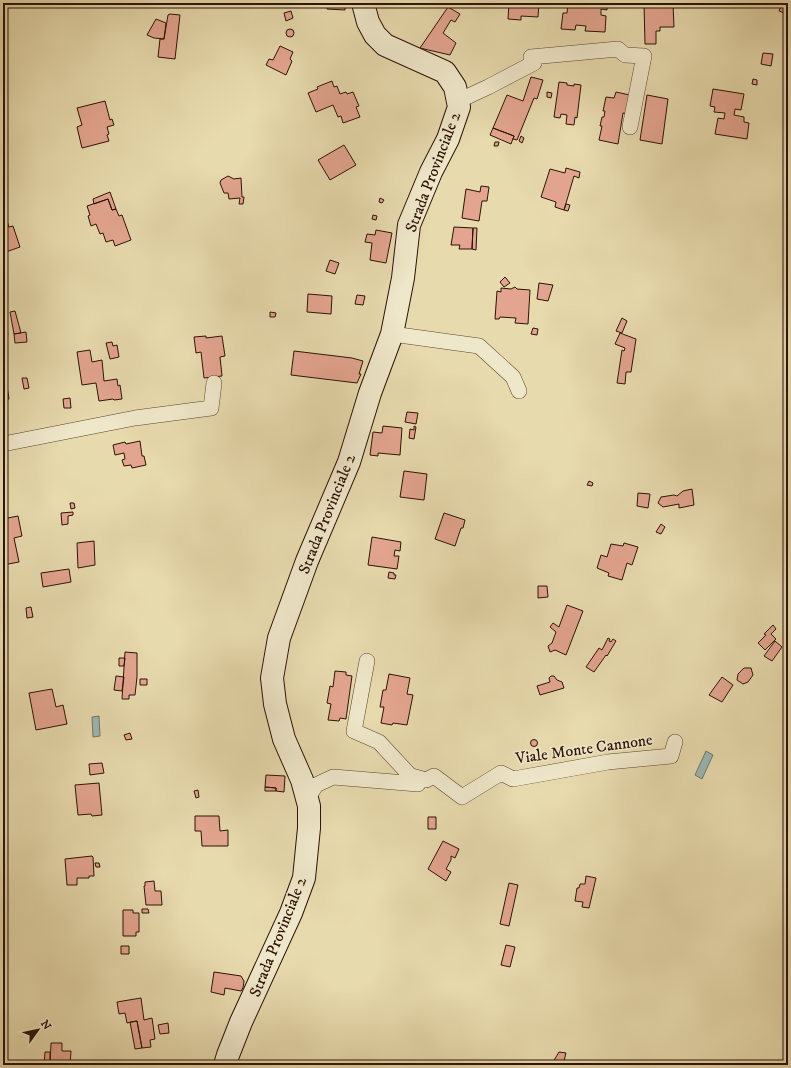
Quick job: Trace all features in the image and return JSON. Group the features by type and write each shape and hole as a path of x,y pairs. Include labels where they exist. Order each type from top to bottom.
{"street":[{"name":"Strada Provinciale 2","path":"225,1065 241,1022 291,913 304,878 309,828 309,806 302,780 284,739 275,704 272,678 279,638 307,561 349,462 370,393 392,334 403,278 410,225 431,172 448,139 459,107 455,87 445,72 385,45 375,35 368,22 363,3"},
{"path":"458,101 488,88 534,63 531,57 618,49 624,55 644,56 630,127"},
{"path":"392,334 479,346 513,377 519,391"},
{"path":"3,444 135,418 211,408 214,383"},
{"path":"307,800 316,785 333,777 418,784 378,742 354,730 367,661"},
{"name":"Viale Monte Cannone","path":"408,775 426,780 434,776 462,797 501,773 514,779 608,762 671,756 675,742"}],"water":[{"path":"99,716 100,736 93,737 92,717"},
{"path":"706,751 713,755 702,779 695,775"}],"building":[{"path":"327,3 345,3 345,10 327,9"},
{"path":"409,3 423,3 423,4 409,5"},
{"path":"509,3 539,3 538,17 521,16 521,20 508,19"},
{"path":"568,3 607,3 607,10 601,9 601,15 606,16 605,32 585,31 586,26 576,25 575,30 561,29 563,13 567,13"},
{"path":"644,3 652,3 652,5 673,4 674,27 660,27 660,31 656,31 656,44 645,44"},
{"path":"782,3 788,4 787,14 779,11"},
{"path":"448,7 460,14 455,22 451,20 443,33 456,43 450,55 420,48"},
{"path":"291,11 293,18 286,21 284,13"},
{"path":"788,12 788,22 785,21"},
{"path":"168,15 180,15 175,59 158,57 160,39 164,39"},
{"path":"156,19 166,23 164,39 154,38 147,35"},
{"path":"290,29 293,30 293,36 290,37 287,36 286,33 287,30"},
{"path":"280,46 293,52 290,59 292,61 286,75 266,65 269,59 273,60"},
{"path":"788,51 788,75 785,73"},
{"path":"763,53 773,54 771,66 761,64"},
{"path":"531,77 543,80 537,99 534,98 517,140 513,139 514,136 493,128 507,95 523,101"},
{"path":"753,79 757,80 757,85 752,84"},
{"path":"332,81 334,87 337,86 340,94 353,92 359,106 356,107 360,117 343,123 341,116 338,117 333,105 316,112 308,93 318,89 317,87"},
{"path":"559,82 574,86 574,84 581,85 577,118 575,117 574,125 566,124 567,115 561,114 560,118 554,117"},
{"path":"713,89 744,94 741,110 735,109 734,115 744,117 744,122 749,123 747,139 715,134 718,118 724,119 725,113 714,112 715,107 710,106"},
{"path":"547,92 552,93 551,98 547,97"},
{"path":"616,92 634,96 630,114 623,113 618,144 599,140 602,126 600,126 605,111 603,111 606,97 614,98"},
{"path":"647,95 668,99 662,144 640,140"},
{"path":"105,101 110,120 112,119 114,125 107,127 109,141 82,148 77,127 82,125 77,108"},
{"path":"493,128 514,136 511,144 490,135"},
{"path":"521,136 524,138 522,143 519,141"},
{"path":"495,142 499,142 498,146 494,146"},
{"path":"344,145 356,165 330,180 318,160"},
{"path":"566,168 580,172 579,178 574,176 564,210 555,207 556,202 541,197 550,169 565,173"},
{"path":"228,176 234,179 241,178 242,197 244,197 243,204 239,204 240,198 229,199 228,193 224,193 220,183 221,180"},
{"path":"481,186 489,187 487,201 482,201 479,221 462,218 466,189 480,192"},
{"path":"110,192 116,209 112,210 108,199 94,204 93,199"},
{"path":"380,198 384,200 382,203 379,202"},
{"path":"108,199 112,210 116,209 119,216 122,215 131,240 115,246 113,240 106,242 103,233 100,234 96,224 91,226 88,216 90,215 87,206"},
{"path":"566,204 570,205 568,211 564,210"},
{"path":"3,209 9,227 13,226 20,247 3,253"},
{"path":"373,215 377,216 376,220 372,219"},
{"path":"454,227 473,228 472,249 459,249 460,245 451,245"},
{"path":"473,228 477,228 476,250 472,249"},
{"path":"376,230 392,233 386,263 370,260 372,243 365,242 367,234 375,235"},
{"path":"330,260 339,263 335,274 326,271"},
{"path":"505,277 510,283 504,287 500,282"},
{"path":"539,283 553,285 548,301 537,299"},
{"path":"515,287 517,289 530,290 528,324 515,323 516,318 500,317 499,319 495,319 497,291 501,292 501,288 511,289"},
{"path":"308,294 332,296 331,314 307,312"},
{"path":"357,295 365,296 363,305 355,304"},
{"path":"15,311 21,333 14,334 10,312"},
{"path":"270,312 276,313 275,317 270,317"},
{"path":"622,318 627,321 622,333 616,331"},
{"path":"3,323 4,326 6,326 8,335 3,336"},
{"path":"533,328 538,329 537,335 531,334"},
{"path":"26,332 27,342 15,343 14,334"},
{"path":"620,333 636,339 631,372 626,372 625,384 617,383 622,350 624,351 625,348 615,344"},
{"path":"206,336 206,338 222,336 225,356 220,357 222,376 204,378 201,352 196,353 194,337"},
{"path":"112,342 113,346 117,345 119,357 110,359 106,343"},
{"path":"90,350 92,362 102,360 104,381 117,379 118,386 120,385 122,399 99,401 96,383 82,385 77,352"},
{"path":"294,351 352,358 363,361 359,374 361,374 357,383 291,375"},
{"path":"3,372 5,372 9,399 3,400"},
{"path":"22,378 27,378 29,388 24,389"},
{"path":"70,398 71,408 64,408 63,399"},
{"path":"407,412 418,413 416,424 405,422"},
{"path":"383,426 402,428 400,455 378,453 378,456 370,455 373,432 382,433"},
{"path":"414,426 416,427 414,439 409,438 410,429 414,430"},
{"path":"140,441 142,456 144,456 146,465 132,468 131,465 124,466 122,460 125,459 124,453 115,455 113,445 125,442 126,444"},
{"path":"404,471 427,474 424,500 400,497"},
{"path":"589,481 593,483 592,486 587,485"},
{"path":"692,489 694,505 679,508 679,504 663,507 658,503 661,497 677,496 683,491"},
{"path":"638,493 650,494 648,508 637,506"},
{"path":"70,503 74,503 75,508 71,509"},
{"path":"73,512 73,515 68,516 68,524 62,525 61,513"},
{"path":"444,513 465,520 455,546 435,539"},
{"path":"18,516 22,536 14,538 19,562 3,565 3,519"},
{"path":"661,524 665,527 661,534 656,532"},
{"path":"372,537 401,542 400,551 395,550 394,556 399,556 397,569 368,565"},
{"path":"94,541 95,565 78,568 77,543"},
{"path":"624,543 638,547 632,565 627,563 622,580 608,576 609,573 597,568 601,555 607,557 611,544 623,546"},
{"path":"69,569 71,582 43,587 41,573"},
{"path":"389,572 396,575 395,579 388,578"},
{"path":"538,586 547,586 548,597 538,598"},
{"path":"567,605 583,611 566,655 555,650 550,652 548,646 552,643 556,632 550,627 553,623 559,627"},
{"path":"31,607 33,617 27,618 26,608"},
{"path":"773,625 776,629 771,634 776,639 765,650 758,643"},
{"path":"608,638 611,642 613,639 616,641 607,656 606,655 594,672 586,667 599,648 602,650"},
{"path":"775,641 782,647 772,661 764,656"},
{"path":"125,652 137,653 135,695 129,695 129,699 122,699"},
{"path":"119,658 125,658 124,666 119,666"},
{"path":"744,668 751,668 753,675 748,682 743,684 737,680 738,674"},
{"path":"335,671 346,672 346,675 352,676 346,719 340,718 339,721 328,720 331,704 327,703 330,686 333,687"},
{"path":"389,674 410,678 407,694 413,695 407,725 381,723 384,707 380,707 383,690 386,690"},
{"path":"116,676 124,677 122,691 114,690"},
{"path":"554,676 557,680 562,682 564,688 540,695 537,686 550,682 549,678"},
{"path":"722,677 733,685 722,702 709,695"},
{"path":"140,679 147,679 147,685 140,685"},
{"path":"52,689 56,707 63,705 67,724 36,730 29,693"},
{"path":"130,733 132,739 126,740 124,735"},
{"path":"534,740 537,743 534,746 531,743"},
{"path":"102,763 104,773 90,775 89,764"},
{"path":"266,775 285,776 284,792 276,791 276,788 265,787"},
{"path":"99,783 102,815 78,815 75,785"},
{"path":"265,787 276,788 276,791 265,791"},
{"path":"198,790 199,797 196,798 194,791"},
{"path":"195,816 219,816 220,831 228,830 228,846 202,846 201,831 195,831"},
{"path":"428,817 436,817 436,829 428,829"},
{"path":"443,841 459,849 455,858 451,856 451,860 446,869 451,872 446,881 428,869"},
{"path":"92,856 94,876 89,876 89,878 77,878 77,885 67,885 65,859"},
{"path":"95,863 99,863 100,867 96,867"},
{"path":"586,876 596,878 589,908 582,907 583,902 575,901 577,888 579,888 580,884 585,884"},
{"path":"154,881 155,891 161,891 162,905 146,905 145,882"},
{"path":"509,883 518,885 509,926 500,924"},
{"path":"142,909 148,909 149,913 142,913"},
{"path":"123,910 133,910 133,913 139,913 139,932 136,932 136,936 123,936"},
{"path":"506,945 515,947 510,967 501,965"},
{"path":"121,946 129,946 129,954 121,954"},
{"path":"214,972 241,976 244,981 243,988 241,991 225,988 224,995 211,992"},
{"path":"141,998 144,1020 152,1018 155,1039 150,1040 151,1047 142,1048 137,1021 127,1023 125,1013 119,1014 117,1002"},
{"path":"137,1021 142,1048 135,1049 130,1022"},
{"path":"168,1023 169,1033 160,1034 158,1025"},
{"path":"51,1043 62,1043 62,1051 71,1051 70,1065 50,1065"},
{"path":"45,1052 50,1052 50,1065 44,1065"},
{"path":"559,1052 566,1053 563,1065 552,1065 553,1062"}]}
